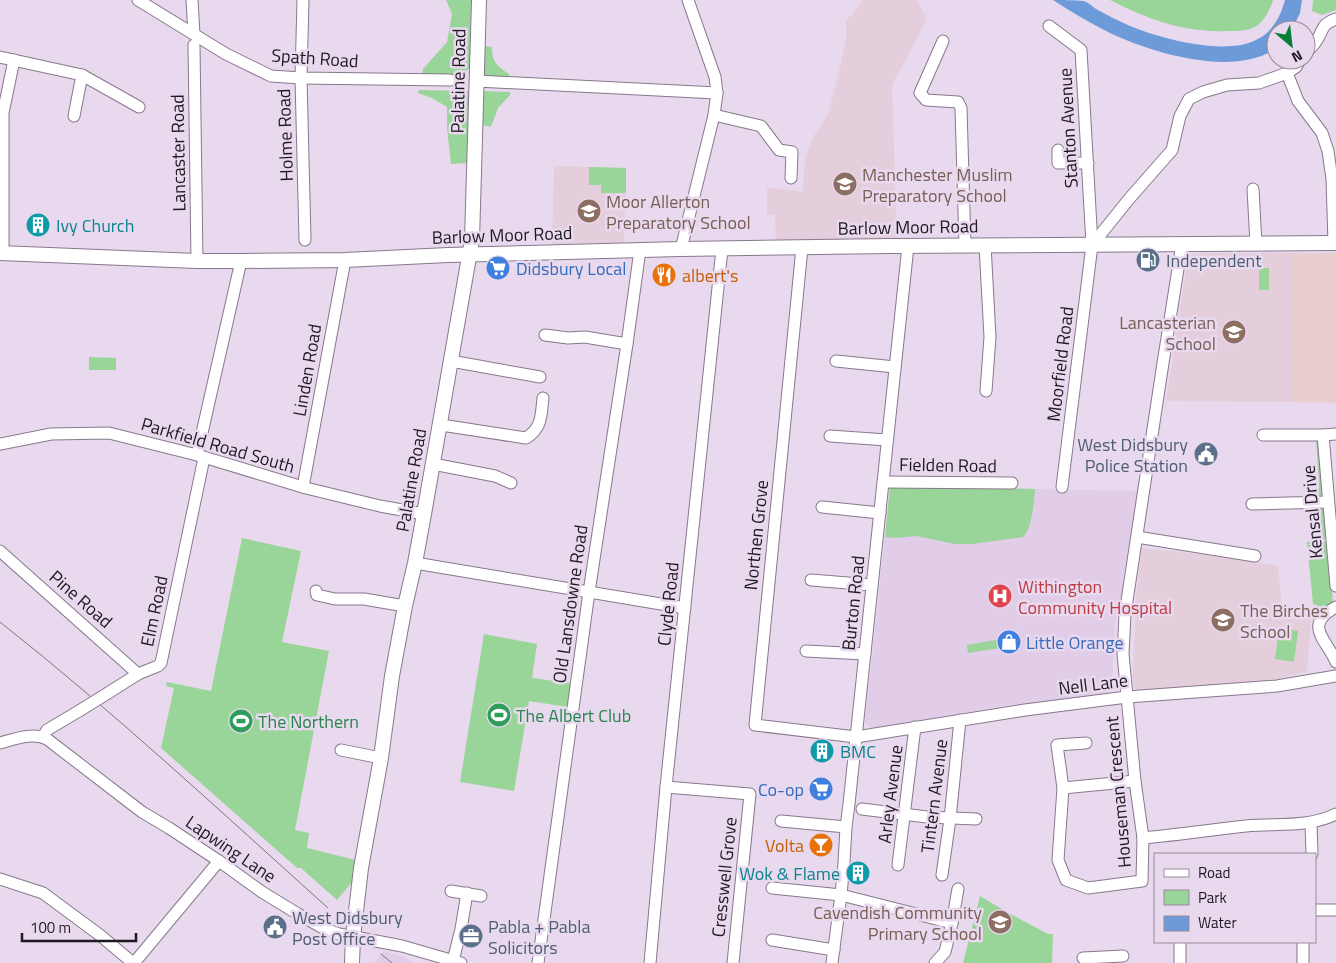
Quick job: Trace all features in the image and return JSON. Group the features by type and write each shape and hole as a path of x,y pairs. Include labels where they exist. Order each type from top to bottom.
{"main road":[{"name":"Palatine Road","path":"352,963 352,937 360,868 381,758 392,676 415,563 470,255 473,228 479,0"},
{"name":"Barlow Moor Road","path":"2,253 241,261 345,260 681,249 1335,243"}],"street":[{"name":"Spath Road","path":"138,0 194,39 271,76 450,80"},
{"name":"Lancaster Road","path":"192,0 197,261"},
{"name":"Holme Road","path":"303,0 301,78 305,240"},
{"path":"681,249 714,115 717,94 715,77 688,0"},
{"path":"1316,41 1327,22 1336,19"},
{"name":"Stanton Avenue","path":"1048,26 1081,50 1092,245"},
{"path":"944,41 920,93 926,100 958,102 962,108 965,246"},
{"path":"0,57 82,75 139,107"},
{"path":"2,253 3,114 14,60"},
{"path":"1092,245 1172,150 1180,116 1189,99 1203,92 1226,86 1259,83 1291,70"},
{"path":"1287,72 1298,101 1322,133 1328,151 1332,179 1335,243"},
{"path":"74,116 82,75"},
{"path":"477,80 717,94"},
{"path":"714,115 761,126 779,150 792,152 791,178"},
{"path":"1058,150 1058,163 1088,163"},
{"path":"1253,189 1256,244"},
{"name":"Houseman Crescent","path":"1086,743 1058,745 1063,788 1058,860 1066,880 1088,888 1142,880 1143,838 1135,781 1123,654 1125,614 1182,244"},
{"path":"985,245 990,337 986,391"},
{"name":"Moorfield Road","path":"1062,487 1092,245"},
{"name":"Burton Road","path":"832,963 841,895 846,827 908,246"},
{"name":"Northen Grove","path":"802,248 755,725 856,737"},
{"name":"Clyde Road","path":"650,963 666,787 722,249"},
{"name":"Old Lansdowne Road","path":"538,963 589,592 640,250"},
{"name":"Linden Road","path":"303,487 345,260"},
{"name":"Elm Road","path":"43,737 48,730 79,710 138,674 161,663 200,456 241,261"},
{"path":"545,335 568,338 585,337 627,344"},
{"path":"836,361 895,366"},
{"path":"451,362 540,377"},
{"path":"440,425 526,438 534,433 540,423 543,398"},
{"name":"Parkfield Road South","path":"0,443 51,434 109,433 200,456 303,487 380,506 424,514"},
{"path":"1263,435 1323,436 1336,434"},
{"path":"830,436 887,440"},
{"name":"Kensal Drive","path":"1323,436 1336,586"},
{"path":"433,464 495,476 511,483"},
{"name":"Fielden Road","path":"883,482 1012,483"},
{"path":"1252,504 1328,502"},
{"path":"822,507 880,513"},
{"path":"1137,537 1255,556"},
{"name":"Pine Road","path":"0,550 138,674"},
{"path":"415,563 685,608"},
{"path":"811,580 872,585"},
{"path":"316,591 317,595 335,599 364,599 405,606"},
{"path":"1336,606 1324,615 1319,626 1321,638 1336,662"},
{"path":"806,651 865,654"},
{"name":"Nell Lane","path":"856,737 915,726 1127,697 1277,686 1336,676"},
{"name":"Tintern Avenue","path":"942,876 960,720"},
{"name":"Arley Avenue","path":"898,865 915,726"},
{"path":"0,743 30,736 43,737"},
{"name":"Lapwing Lane","path":"43,737 142,812 219,860 262,892 325,929 352,937 402,946 457,962"},
{"path":"341,750 381,758"},
{"path":"1063,788 1135,781"},
{"name":"Cresswell Grove","path":"666,787 750,794 733,963"},
{"path":"862,809 950,819 976,819"},
{"path":"1143,838 1247,826 1311,823 1336,814"},
{"path":"781,821 846,827"},
{"path":"1311,823 1312,853"},
{"path":"0,879 43,893 134,963 219,860"},
{"path":"772,888 841,895 952,923"},
{"path":"935,963 945,952 958,889"},
{"path":"451,891 481,896"},
{"path":"457,962 467,894"},
{"path":"1316,910 1336,910"},
{"path":"772,940 834,950"},
{"path":"1180,943 1180,963"},
{"path":"1303,943 1303,963"},
{"path":"1083,958 1123,956"}],"shaded area":[{"path":"862,0 917,0 927,20 892,85 897,240 776,242 775,215 767,214 767,187 803,192 806,156 813,137 828,115 844,50 846,20 854,13"},
{"name":"Moor Allerton Preparatory School","path":"554,166 626,168 624,243 552,244"},
{"name":"Lancasterian School","path":"1195,253 1291,253 1291,402 1166,401 1187,263 1189,257"},
{"path":"1291,253 1336,253 1336,403 1291,402"},
{"name":"Withington Community Hospital","path":"890,486 1138,491 1120,610 1117,613 1115,622 1113,671 1109,692 1103,696 1010,705 871,729 865,722"},
{"name":"The Birches School","path":"1142,548 1278,566 1282,604 1286,619 1311,619 1307,672 1268,681 1137,692 1133,684 1133,678 1136,595"},
{"path":"384,951 403,956 413,963 374,963"}],"green space":[{"path":"446,0 471,0 470,68 459,76 422,76 423,69 447,42 452,14"},
{"path":"1110,0 1273,0 1265,18 1258,25 1250,29 1241,31 1211,31 1181,27 1152,19"},
{"path":"1313,0 1336,0 1336,10 1322,15 1312,11"},
{"path":"484,46 492,47 494,60 498,66 509,74 509,79 483,79"},
{"path":"419,90 469,91 467,163 451,164 447,107 432,98 418,93"},
{"path":"483,91 510,92 510,95 498,108 491,127 483,125"},
{"path":"589,167 626,168 626,193 601,193 601,185 589,185"},
{"path":"1259,268 1269,268 1269,290 1259,290"},
{"path":"89,357 116,358 116,370 89,370"},
{"path":"1316,440 1318,442 1323,497 1319,500 1319,481"},
{"path":"890,486 1035,489 1029,528 1023,537 972,544 955,544 916,536 885,537"},
{"path":"1314,507 1320,507 1324,510 1327,539 1316,540 1316,512 1314,512"},
{"name":"The Northern","path":"242,538 301,551 282,642 329,651 295,830 309,833 307,848 356,860 352,882 337,900 301,868 297,868 161,748 174,688 166,686 167,682 211,691"},
{"path":"1327,541 1333,603 1324,608 1313,604 1307,542"},
{"path":"1279,628 1298,631 1294,662 1275,659"},
{"name":"The Albert Club","path":"484,634 537,644 532,678 571,683 568,707 529,701 514,791 460,782"},
{"path":"1007,638 1012,640 1013,646 968,653 967,645"},
{"name":"Cavendish Community Primary School","path":"980,896 1048,934 1053,934 1052,963 963,963"}],"water":[{"path":"1053,0 1085,2 1143,31 1192,44 1209,46 1241,45 1254,41 1266,34 1266,53 1259,57 1239,61 1217,62 1193,59 1128,41"},
{"path":"1285,0 1302,0 1297,20 1277,20"}],"tram line":[{"path":"0,622 125,726 328,908"},
{"path":"381,954 392,963"}],"place":[{"name":"Manchester Muslim Preparatory School","path":"845,184"},
{"name":"Moor Allerton Preparatory School","path":"589,211"},
{"name":"Ivy Church","path":"38,225"},
{"name":"Independent","path":"1148,260"},
{"name":"Didsbury Local","path":"498,268"},
{"name":"albert's","path":"664,275"},
{"name":"Lancasterian School","path":"1234,332"},
{"name":"West Didsbury Police Station","path":"1206,454"},
{"name":"Withington Community Hospital","path":"1000,596"},
{"name":"The Birches School","path":"1223,620"},
{"name":"Little Orange","path":"1009,642"},
{"name":"The Albert Club","path":"499,715"},
{"name":"The Northern","path":"241,721"},
{"name":"BMC","path":"822,751"},
{"name":"Co-op","path":"821,789"},
{"name":"Volta","path":"821,845"},
{"name":"Wok & Flame","path":"858,873"},
{"name":"Cavendish Community Primary School","path":"1000,922"},
{"name":"West Didsbury Post Office","path":"275,927"},
{"name":"Pabla + Pabla Solicitors","path":"471,936"}]}
